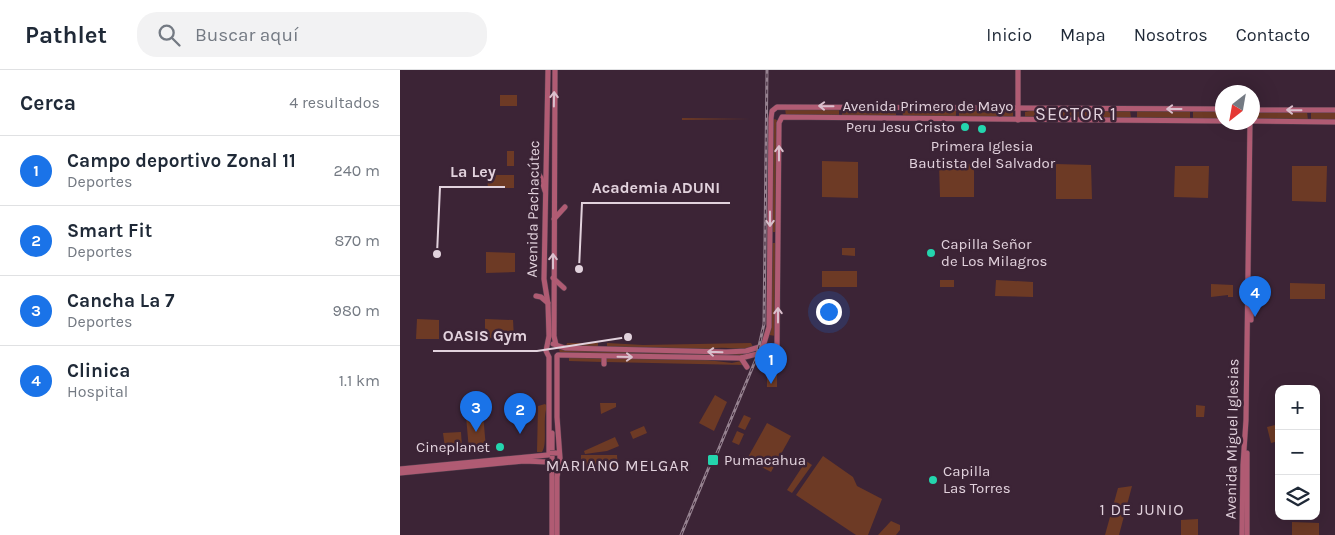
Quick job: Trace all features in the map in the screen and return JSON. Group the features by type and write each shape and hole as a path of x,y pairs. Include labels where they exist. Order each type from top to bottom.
{"main road":[{"name":"Avenida Pachacútec","path":"547,347 549,336 548,304 544,279 548,70"},
{"name":"Avenida Pachacútec","path":"555,70 553,278 554,336 557,346"},
{"path":"1016,120 1017,70"},
{"name":"Avenida Primero de Mayo","path":"1215,109 784,106 774,108 770,118 1215,121"},
{"path":"1260,110 1335,110"},
{"path":"761,354 770,319 770,118"},
{"path":"777,339 772,337 746,352 605,349 550,345 547,347 546,352 554,357 741,358 761,354 777,346 779,123 782,118"},
{"path":"1260,122 1335,122"},
{"path":"547,127 550,129 554,127"},
{"path":"1249,344 1251,130"},
{"path":"538,174 546,192"},
{"path":"553,219 565,207"},
{"path":"553,278 564,288"},
{"path":"536,296 541,297 548,304"},
{"path":"605,349 606,342"},
{"path":"765,342 769,351"},
{"name":"Avenida Miguel Iglesias","path":"1242,535 1249,344"},
{"name":"Avenida Miguel Iglesias","path":"1247,535 1249,344"},
{"path":"553,535 552,365 554,357 560,350 557,346"},
{"path":"696,351 696,358"},
{"path":"604,356 604,364"},
{"path":"553,535 548,463 554,357"},
{"path":"553,535 558,463 554,357"},
{"path":"741,358 747,367"},
{"path":"400,469 558,454"},
{"path":"400,473 524,461 558,463"}],"shaded area":[{"path":"500,95 517,95 517,106 500,106"},
{"path":"785,108 839,109 839,115 786,116"},
{"path":"842,109 896,109 896,117 842,115"},
{"path":"902,109 956,109 956,116 903,116"},
{"path":"1031,109 1073,110 1073,118 1025,117 1025,112"},
{"path":"959,110 1013,110 1013,117 959,117"},
{"path":"1077,110 1130,110 1131,118 1077,117"},
{"path":"1215,110 1215,120 1193,118 1193,111"},
{"path":"1137,111 1190,111 1190,118 1137,119"},
{"path":"1260,112 1307,112 1308,120 1260,119"},
{"path":"1311,112 1335,112 1335,121 1311,120"},
{"path":"682,118 751,119 682,120"},
{"path":"773,120 778,121 777,232 771,232"},
{"path":"507,151 514,151 514,166 507,166"},
{"path":"822,161 858,162 858,198 822,197"},
{"path":"939,163 974,164 974,197 940,197"},
{"path":"1056,164 1091,165 1092,199 1056,199"},
{"path":"1175,166 1209,166 1208,198 1174,197"},
{"path":"1292,166 1327,166 1326,202 1292,201"},
{"path":"487,175 514,175 514,188 488,188"},
{"path":"771,243 777,243 776,336 769,335"},
{"path":"842,248 855,248 855,256 842,255"},
{"path":"486,252 515,253 515,272 486,273"},
{"path":"822,271 857,271 857,287 822,287"},
{"path":"940,280 954,280 954,287 940,287"},
{"path":"996,280 1033,282 1033,297 995,296"},
{"path":"1290,283 1325,284 1325,299 1290,299"},
{"path":"1211,284 1233,285 1233,297 1228,297 1228,295 1211,297"},
{"path":"417,319 439,320 439,339 416,339"},
{"path":"485,319 513,320 514,338 485,338"},
{"path":"567,343 598,343 598,347 566,346"},
{"path":"607,343 643,345 751,343 753,347 752,349 607,348"},
{"path":"559,348 750,352 749,357 560,354"},
{"path":"569,357 602,357 602,362 569,361"},
{"path":"606,357 707,360 732,363 741,361 744,365 606,362"},
{"path":"767,369 777,369 777,387 767,387"},
{"path":"715,395 727,402 714,431 699,423"},
{"path":"600,403 616,403 616,407 601,414"},
{"path":"545,404 547,406 545,443 542,452 537,452 538,406"},
{"path":"1196,405 1205,406 1204,417 1196,417"},
{"path":"483,414 486,448 469,450 466,416"},
{"path":"744,415 751,418 745,430 738,427"},
{"path":"767,423 791,436 771,472 747,459"},
{"path":"1275,425 1275,442 1271,443 1267,427"},
{"path":"644,426 647,433 633,439 630,432"},
{"path":"737,431 744,434 739,445 732,442"},
{"path":"461,432 462,447 445,448 443,433"},
{"path":"615,437 619,446 607,451 585,454 584,451"},
{"path":"581,455 617,455 618,470 581,471"},
{"path":"823,456 853,477 857,486 882,499 868,535 856,535 796,495"},
{"path":"806,461 812,465 792,493 787,490"},
{"path":"1132,486 1119,535 1105,535 1118,488"},
{"path":"1198,519 1198,535 1181,535 1181,520"},
{"path":"891,521 900,525 900,530 896,535 878,535"},
{"path":"1292,522 1319,523 1319,535 1292,535"}],"railway":[{"path":"717,453 756,359 764,324 767,70"},
{"path":"681,535 709,467"}],"place":[{"name":"Peru Jesu Cristo","path":"965,127"},
{"name":"Primera Iglesia Bautista del Salvador","path":"982,129"},
{"name":"Capilla Señor de Los Milagros","path":"931,253"},
{"name":"La Ley","path":"437,254"},
{"name":"Academia ADUNI","path":"579,269"},
{"name":"Clinica","path":"1255,317"},
{"name":"OASIS Gym","path":"628,337"},
{"name":"Campo deportivo Zonal 11","path":"771,384"},
{"name":"Cancha La 7","path":"476,432"},
{"name":"Smart Fit","path":"520,434"},
{"name":"Cineplanet","path":"500,447"},
{"name":"Pumacahua","path":"713,460"},
{"name":"Capilla Las Torres","path":"933,480"}],"district":[{"name":"SECTOR 1","path":"1076,114"},
{"name":"MARIANO MELGAR","path":"618,465"},
{"name":"1 DE JUNIO","path":"1142,509"}]}
